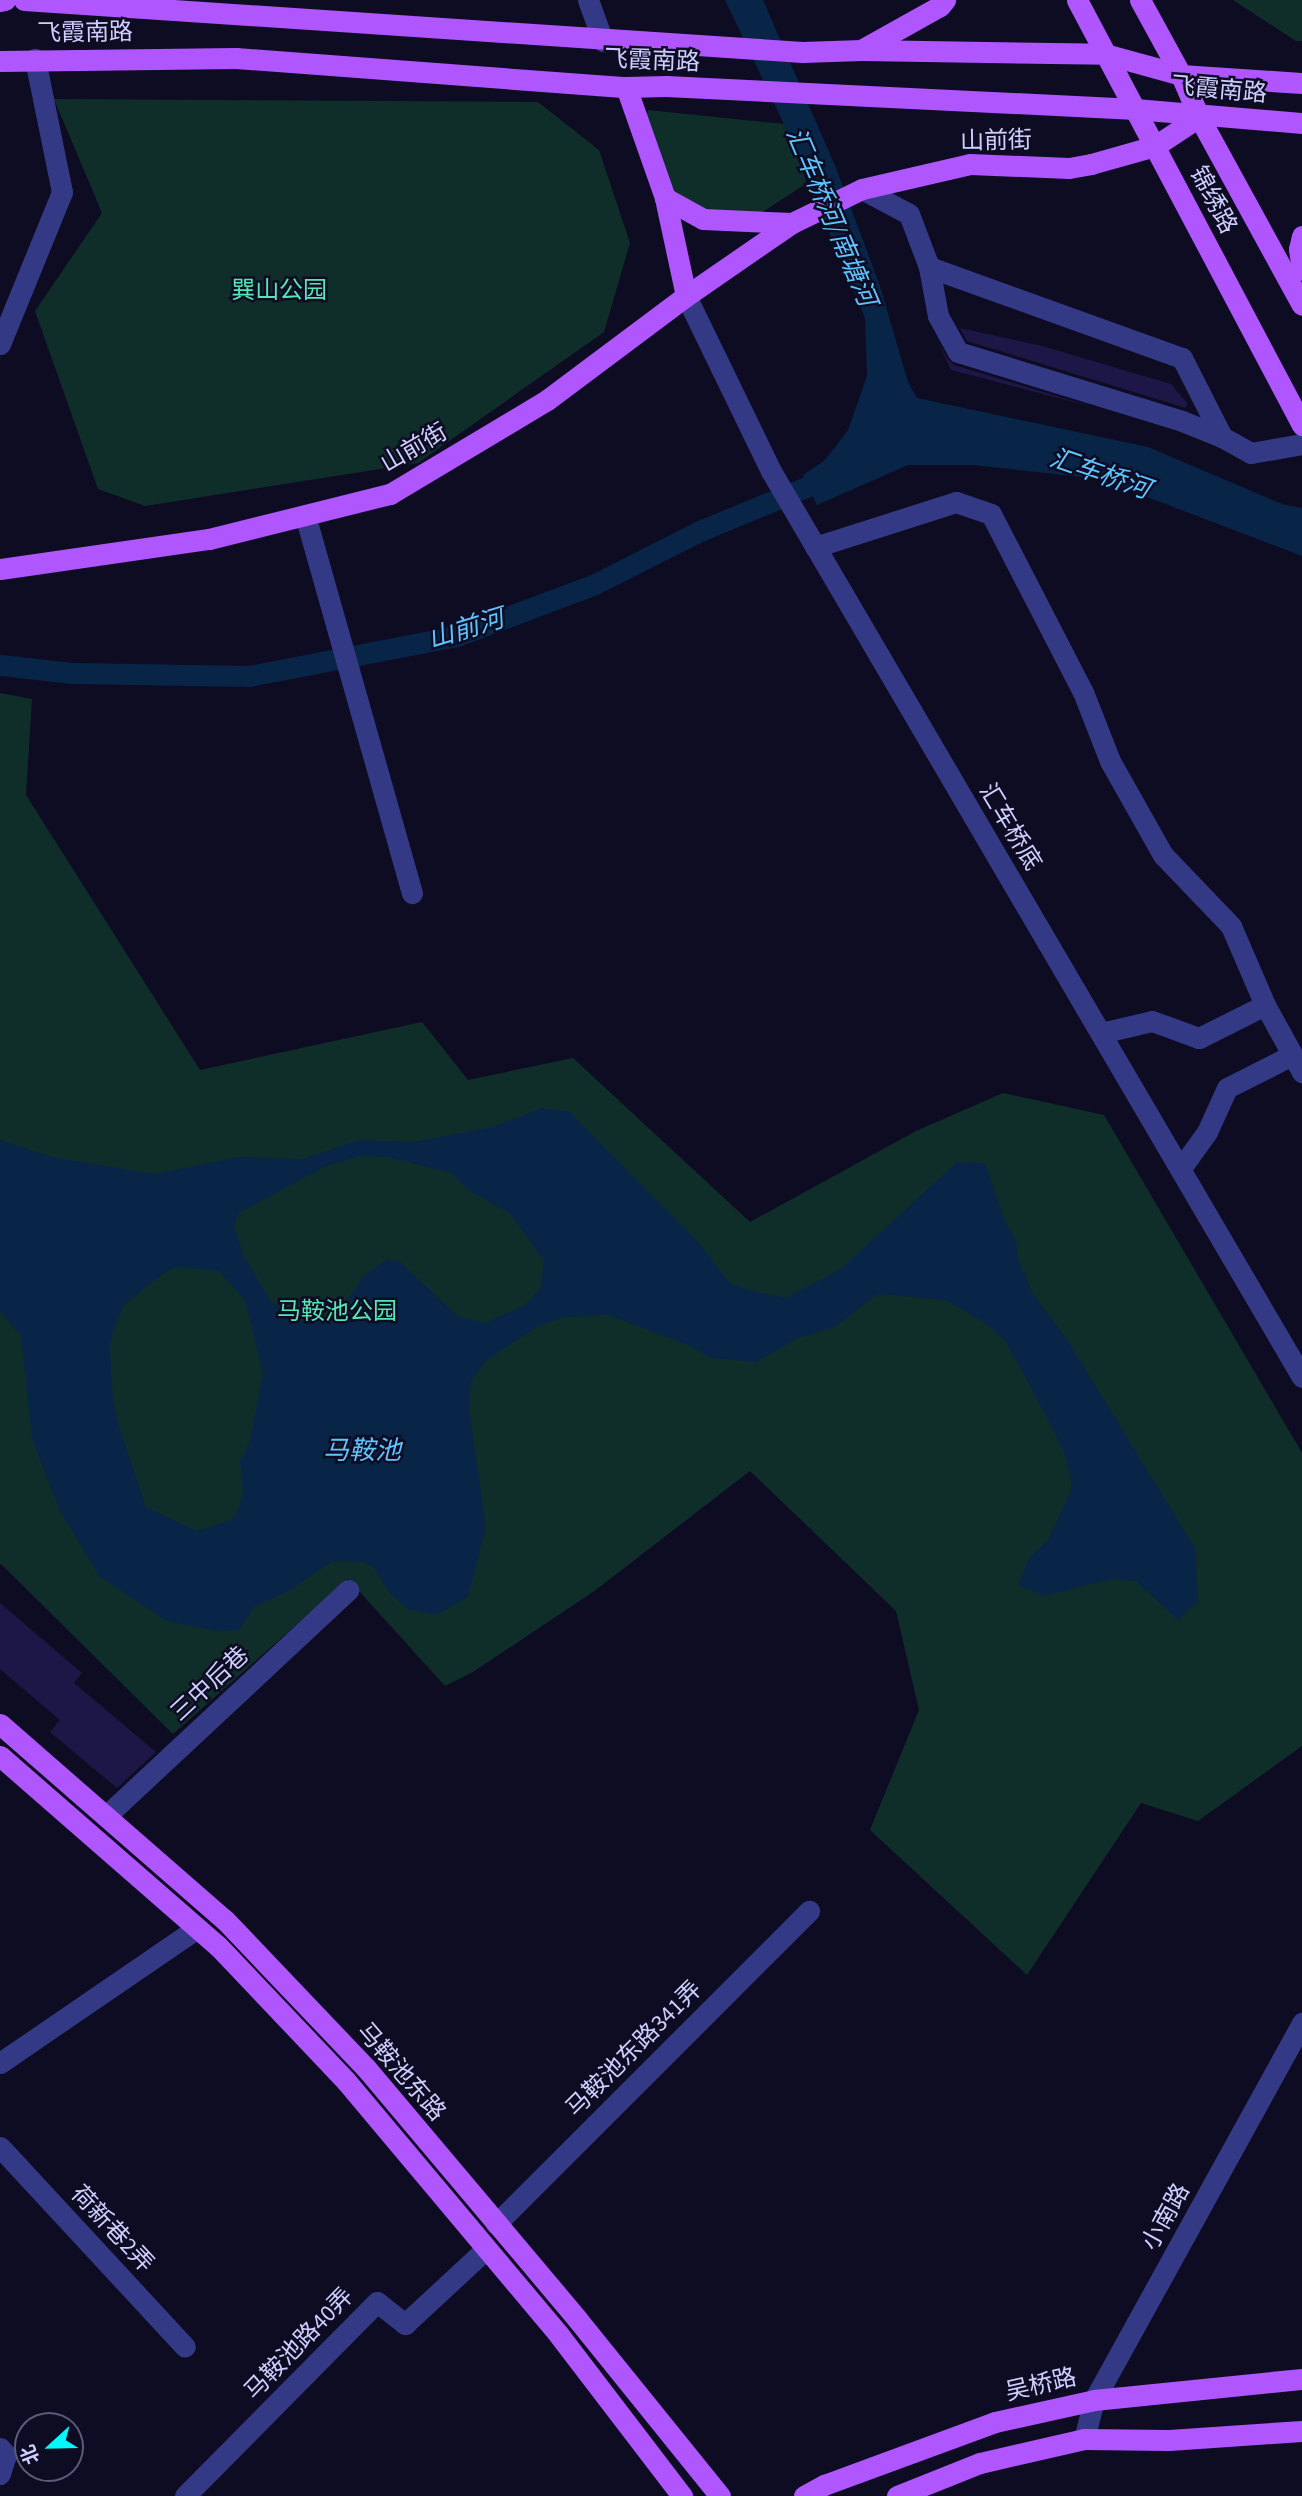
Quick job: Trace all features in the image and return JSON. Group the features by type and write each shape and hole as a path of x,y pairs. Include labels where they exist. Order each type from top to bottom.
{"main road":[{"name":"飞霞南路","path":"24,0 603,41 802,52 862,50 1105,54 1181,75 1302,83"},
{"path":"862,50 940,6 945,0"},
{"name":"锦绣路","path":"1077,0 1302,425"},
{"name":"锦绣路","path":"1140,0 1181,75 1199,117 1302,305"},
{"name":"飞霞南路","path":"0,61 236,58 626,87 666,86 806,95 1135,109 1199,117 1302,123"},
{"path":"626,87 665,198 686,296"},
{"name":"山前街","path":"0,569 209,538 390,494 547,400 686,296 796,221 862,189 970,164 1069,168 1155,146 1199,117"},
{"name":"山前街","path":"665,198 703,219 796,221"},
{"path":"1302,236 1299,249 1302,270"},
{"name":"马鞍池东路","path":"0,1724 225,1920 347,2048 720,2496"},
{"name":"马鞍池东路","path":"0,1756 197,1928 346,2081 559,2335 682,2496"},
{"name":"吴桥路","path":"804,2496 824,2486 995,2423 1094,2400 1302,2379"},
{"path":"897,2496 980,2463 1084,2439 1169,2440 1302,2431"}],"street":[{"path":"588,0 603,41"},
{"path":"0,344 62,192 35,59"},
{"path":"862,189 909,214 929,267 938,316 958,352 1182,421 1222,437 1251,453 1302,444"},
{"path":"929,267 1182,358 1222,437"},
{"name":"汇车桥底","path":"686,296 771,471 810,540 1302,1377"},
{"path":"810,540 956,502 991,514 1083,692 1110,761 1163,855 1231,926 1265,1005 1297,1064 1227,1087 1208,1132 1181,1168"},
{"path":"305,515 412,893"},
{"path":"1101,1033 1152,1021 1199,1038 1265,1005"},
{"name":"三中后巷","path":"107,1815 348,1590"},
{"name":"马鞍池东路341弄","path":"496,2224 809,1911"},
{"path":"0,2063 197,1928"},
{"name":"小南路","path":"1084,2439 1094,2400 1302,2023"},
{"name":"荷新巷2弄","path":"0,2147 185,2347"},
{"name":"马鞍池路40弄","path":"185,2496 377,2302 405,2324 486,2249"},
{"path":"0,2448 6,2455 0,2474"}],"green space":[{"path":"1233,0 1302,0 1302,41 1296,41"},
{"name":"巽山公园","path":"54,99 538,102 599,150 630,243 604,332 418,463 145,506 98,489 35,311 102,213"},
{"path":"648,110 784,124 807,183 755,217 718,215 677,200 645,119"},
{"name":"马鞍池公园","path":"0,693 32,699 26,795 200,1070 422,1022 468,1080 573,1058 750,1222 916,1131 1003,1093 1104,1115 1302,1453 1302,1746 1198,1821 1141,1803 1027,1975 870,1830 919,1710 896,1611 750,1471 593,1592 473,1672 445,1686 348,1579 173,1734 0,1563"}],"water":[{"path":"725,0 763,0 836,168 880,286 908,382 917,398 1148,447 1282,504 1302,508 1302,556 1100,479 973,465 908,465 817,505 803,475 825,460 848,430 867,376 865,318 784,124"},
{"name":"马鞍池","path":"542,1108 570,1112 698,1242 728,1281 744,1289 786,1298 842,1268 957,1162 985,1163 1003,1217 1016,1240 1018,1258 1033,1294 1068,1341 1195,1548 1198,1602 1178,1620 1136,1581 1112,1579 1043,1596 1018,1585 1029,1558 1048,1540 1071,1490 1071,1478 1064,1453 1052,1427 1005,1340 982,1321 945,1300 878,1294 835,1327 798,1338 756,1362 711,1358 688,1345 608,1315 565,1317 537,1327 487,1360 471,1381 469,1409 486,1528 468,1597 436,1615 407,1609 388,1591 374,1568 364,1562 331,1562 289,1591 254,1607 239,1630 217,1631 167,1621 99,1576 60,1511 32,1439 21,1336 0,1312 0,1140 56,1158 155,1174 238,1157 303,1159 359,1140 414,1142 492,1127","holes":["360,1156 388,1157 451,1173 467,1189 510,1214 544,1261 540,1289 525,1305 485,1323 459,1317 400,1262 387,1259 364,1276 342,1308 324,1322 302,1321 270,1301 243,1254 234,1226 239,1213 324,1167","177,1267 219,1271 245,1300 263,1373 250,1441 240,1462 243,1493 239,1508 231,1520 197,1531 146,1507 119,1427 113,1397 110,1350 112,1334 123,1306 164,1273"]}],"building":[{"path":"960,328 1042,346 1171,384 1187,403 1186,408 967,341"},
{"path":"937,340 954,365 1093,407 951,370"},
{"path":"0,1603 82,1673 74,1683 156,1752 117,1788 50,1732 60,1720 0,1669"}],"waterway":[{"name":"山前河","path":"0,665 73,673 249,676 457,636 593,585 700,531 835,475"}],"water label":[{"name":"汇车桥河/南塘河","path":"831,217"},
{"name":"汇车桥河","path":"1100,474"}]}
